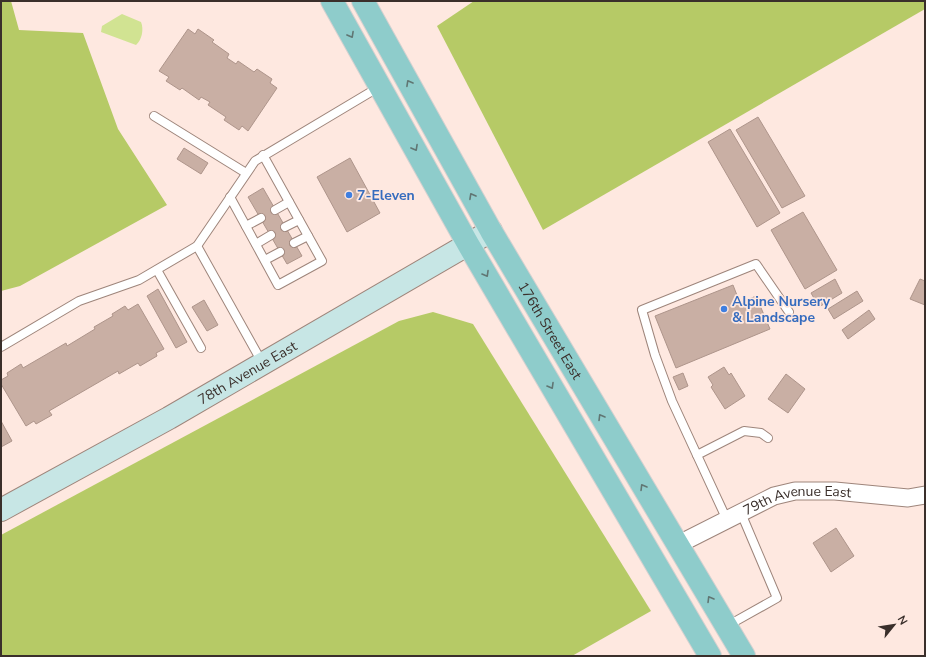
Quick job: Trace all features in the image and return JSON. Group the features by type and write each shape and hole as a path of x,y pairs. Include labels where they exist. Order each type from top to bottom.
{"main road":[{"name":"176th Street East","path":"332,1 468,244 710,656"},
{"name":"176th Street East","path":"364,1 491,231 744,656"}],"street":[{"name":"78th Avenue East","path":"1,510 169,418 491,231"},
{"name":"79th Avenue East","path":"677,545 774,496 795,491 835,490 908,498 925,495"}],"lane":[{"path":"1,347 79,301 139,280 197,246 255,161 380,87"},
{"path":"154,116 246,173"},
{"path":"230,197 278,285 322,261 263,155"},
{"path":"275,210 289,202"},
{"path":"246,226 260,218"},
{"path":"285,227 299,220"},
{"path":"256,244 271,236"},
{"path":"294,243 308,236"},
{"path":"197,246 262,364"},
{"path":"265,260 280,252"},
{"path":"726,626 777,598 734,516 697,455 672,401 654,354 642,310 756,264 789,312"},
{"path":"157,270 201,348"},
{"path":"697,455 744,431 761,433 768,438"}],"green space":[{"path":"1,1 11,1 19,30 83,33 118,129 167,205 20,286 1,291"},
{"path":"474,1 925,1 925,9 543,230 437,26"},
{"path":"122,14 141,22 142,34 136,45 101,32 102,26"},
{"path":"433,312 473,324 651,611 572,656 1,656 1,535 399,321"}],"building":[{"path":"188,29 195,34 198,29 214,40 212,42 229,54 227,58 236,64 238,61 254,72 257,69 272,79 270,83 277,88 248,131 242,126 239,130 224,120 226,117 208,105 210,102 201,97 199,100 182,88 180,90 166,81 169,77 159,71"},
{"path":"758,117 805,196 782,208 736,130"},
{"path":"730,129 780,213 757,227 708,142"},
{"path":"184,148 208,163 201,174 177,159"},
{"name":"7-Eleven","path":"350,158 380,213 347,232 317,177"},
{"path":"263,188 302,256 287,264 248,197"},
{"path":"803,212 837,270 805,289 771,230"},
{"path":"835,279 842,293 819,307 811,293"},
{"path":"920,279 925,281 925,305 910,299"},
{"path":"733,285 740,303 756,296 770,329 676,368 655,316"},
{"path":"158,289 187,342 176,348 147,296"},
{"path":"857,291 863,301 834,319 828,309"},
{"path":"204,300 218,325 207,331 192,307"},
{"path":"138,304 164,349 156,353 157,356 140,366 138,363 119,374 118,371 49,411 52,415 36,424 34,421 26,426 1,384 1,380 8,376 7,373 21,364 23,368 66,343 67,346 95,329 94,327 113,316 112,314 125,306 128,310"},
{"path":"869,310 875,319 848,339 842,330"},
{"path":"724,367 729,375 731,373 745,396 725,409 711,387 713,385 708,377"},
{"path":"683,373 688,386 679,390 673,377"},
{"path":"786,374 805,389 788,413 768,399"},
{"path":"1,421 12,441 1,447"},
{"path":"836,528 854,556 831,572 813,543"}],"place":[{"name":"7-Eleven","path":"349,195"},
{"name":"Alpine Nursery & Landscape","path":"724,309"}]}
